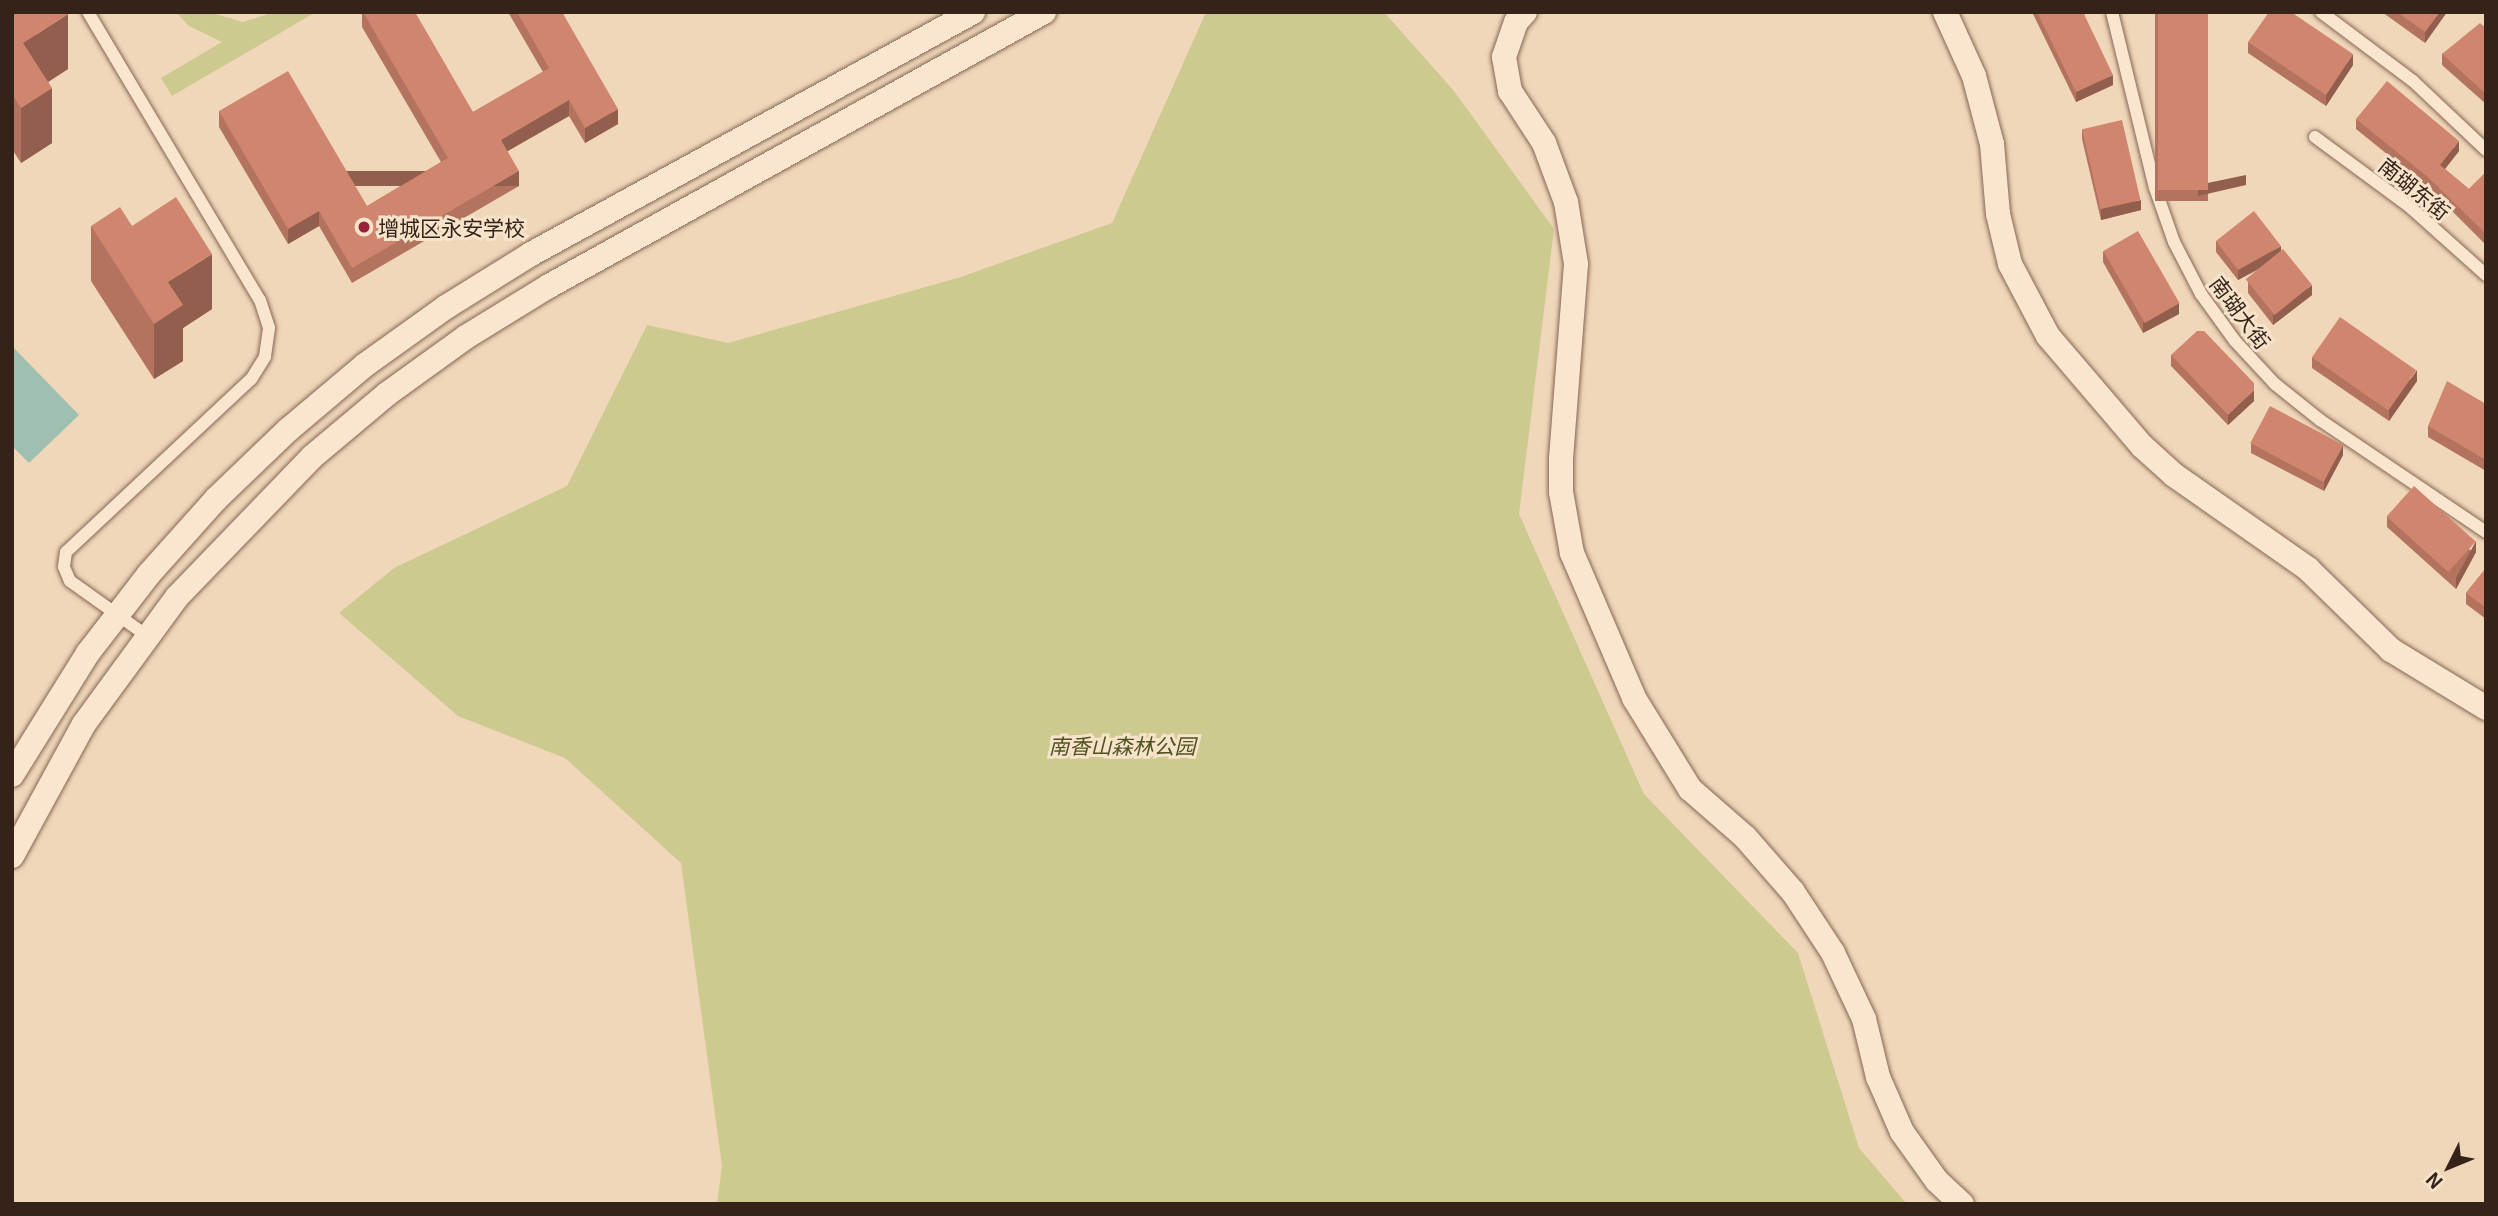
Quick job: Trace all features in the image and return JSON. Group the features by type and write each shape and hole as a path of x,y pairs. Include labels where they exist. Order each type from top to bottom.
{"street":[{"path":"12,775 54,704 117,615 216,499 288,429 365,365 446,307 531,254 973,12"},
{"path":"1525,12 1516,22 1504,57 1510,91 1544,143 1566,202 1576,264 1561,459 1572,553 1634,698 1690,789 1745,837 1793,892 1833,953 1864,1019 1878,1077 1902,1132 1937,1181 1962,1204"},
{"path":"1945,12 1974,76 1983,110 2010,264 2048,336 2143,446 2174,475 2308,569 2402,658 2486,708"},
{"path":"12,856 84,724 147,636 242,525 312,457 387,394 466,337 549,286 1036,18"}],"lane":[{"path":"88,12 260,300 269,328 265,357 251,379 66,552 64,567 71,582 147,636"},
{"name":"南瑚大街","path":"2112,12 2167,221 2201,294 2221,323 2275,384 2486,531"},
{"path":"2321,12 2413,81 2486,150"},
{"name":"南瑚东街","path":"2315,137 2410,207 2486,275"}],"green space":[{"path":"176,12 209,12 243,22 274,12 316,12 172,96 161,78 222,42 189,26"},
{"name":"南香山森林公园","path":"1206,12 1384,12 1454,91 1554,229 1519,514 1644,794 1798,953 1859,1148 1907,1204 717,1204 722,1166 681,863 565,758 458,716 339,613 394,568 567,486 647,325 728,343 961,277 1112,223"}],"shaded area":[{"path":"12,346 79,415 29,463 12,446"}],"building":[{"path":"12,12 68,14 23,43 52,88 21,108 12,94"},
{"path":"363,12 415,12 473,112 549,68 517,12 562,12 618,109 585,128 569,100 501,140 519,171 352,268 319,211 288,229 219,111 288,71 367,206 448,158"},
{"path":"2037,12 2083,12 2113,75 2076,92"},
{"path":"2158,12 2208,12 2208,190 2158,190"},
{"path":"2269,12 2291,12 2353,54 2326,95 2248,42"},
{"path":"2397,12 2440,12 2425,32"},
{"path":"2480,23 2486,28 2486,94 2442,54"},
{"path":"2387,81 2459,141 2440,165 2469,189 2486,172 2486,234 2429,178 2356,119"},
{"path":"2122,120 2140,200 2100,209 2082,129"},
{"path":"176,197 212,254 168,282 183,305 154,324 91,226 120,207 132,226"},
{"path":"2254,211 2281,246 2238,270 2216,241"},
{"path":"2138,231 2180,303 2145,323 2103,251"},
{"path":"2283,249 2312,285 2275,315 2246,279"},
{"path":"2340,317 2416,370 2388,410 2312,357"},
{"path":"2197,331 2204,331 2254,383 2254,390 2228,415 2171,355"},
{"path":"2447,381 2486,404 2486,460 2428,426"},
{"path":"2270,406 2343,445 2324,482 2250,443"},
{"path":"2414,486 2476,542 2448,572 2387,516"},
{"path":"2486,568 2486,608 2466,593"}],"place":[{"name":"增城区永安学校","path":"364,227"}]}
